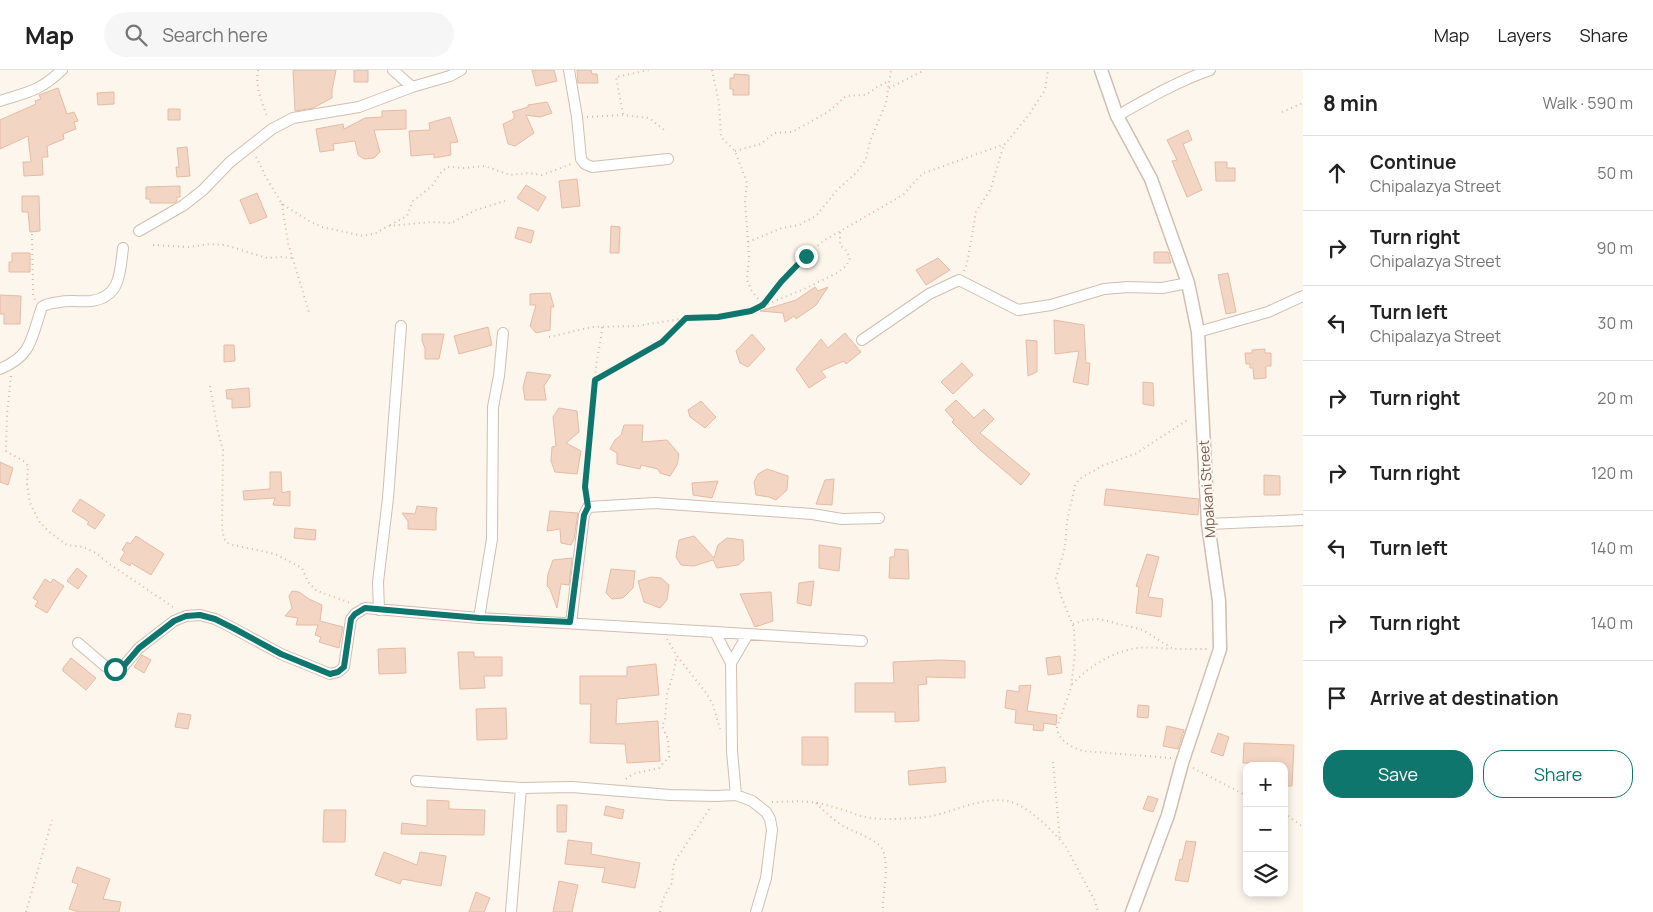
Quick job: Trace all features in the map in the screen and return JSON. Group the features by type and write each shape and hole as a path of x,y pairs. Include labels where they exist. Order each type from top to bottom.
{"street":[{"path":"0,101 36,90 52,80 62,70"},
{"path":"393,70 412,87"},
{"path":"139,231 184,205 203,190 230,162 251,145 272,129 293,118 359,108 412,87 450,76 461,70"},
{"path":"569,70 577,118 581,159 585,164 592,167 668,159"},
{"name":"Mpakani Street","path":"1101,70 1117,116 1151,179 1188,283 1198,332 1208,524 1219,601 1220,649 1183,760 1168,815 1132,912"},
{"path":"1117,116 1164,90 1210,70"},
{"path":"0,369 19,359 30,347 42,307 45,304 65,301 91,301 104,298 112,293 117,283 124,248"},
{"path":"862,340 929,294 959,280 1018,310 1051,305 1104,289 1128,286 1162,288 1188,283"},
{"path":"1198,332 1268,312 1303,296"},
{"path":"379,610 378,582 388,498 400,326"},
{"path":"479,618 492,539 493,407 499,376 502,333"},
{"path":"570,622 584,515 588,507 655,503 812,514 842,519 879,518"},
{"path":"1208,524 1303,520"},
{"path":"78,643 106,666 115,669 122,668 139,648 174,621 186,616 200,615 215,619 281,654 330,674 338,672 344,667 351,619 365,608 479,618 862,641"},
{"path":"715,632 731,663 732,751 736,795"},
{"path":"731,663 748,634"},
{"path":"416,781 521,788 572,787 670,796 736,795 752,801 766,812 770,819 772,830 766,878 756,912"},
{"path":"511,912 521,788"}],"path":[{"path":"258,70 257,76 262,104 272,129"},
{"path":"623,115 616,77 649,70"},
{"path":"712,70 720,112 721,137 735,151 747,183 745,201 748,242 747,280 751,290 763,305"},
{"path":"748,242 782,228 799,225 816,216 838,189 856,173 866,159 870,141 886,103 891,70"},
{"path":"888,88 925,70"},
{"path":"959,280 967,264 976,212 991,188 1004,144 1028,116 1045,90 1048,70"},
{"path":"735,151 761,144 774,133 792,132 828,112 846,96 866,95 877,87 889,82"},
{"path":"1282,112 1303,103"},
{"path":"577,118 623,115 649,118 667,132"},
{"path":"763,305 781,282 823,241 903,195 918,177 924,173 1004,144"},
{"path":"251,145 266,177 282,204 286,233 309,312"},
{"path":"282,204 309,222 352,234 368,235 376,233 407,216 413,201 432,186 445,168 485,166 510,175 528,173 542,175 581,159"},
{"path":"388,226 432,222 451,223 476,210 505,201"},
{"path":"549,337 592,327 624,328 686,318 718,317 751,311 804,290 844,269 850,258 845,249 840,246 840,231"},
{"path":"32,234 33,294 36,301 42,307"},
{"path":"153,245 188,247 210,244 225,245 268,258 293,258"},
{"path":"595,380 662,342 686,318"},
{"path":"588,507 585,487 602,326"},
{"path":"12,363 6,452 25,462 28,466 27,484 30,503 39,521 58,540 67,545 83,547 96,553 186,616"},
{"path":"210,386 223,450 222,526 224,539 234,546 275,554 302,568 308,582 317,591 365,608"},
{"path":"1202,411 1135,454 1104,465 1079,480 1075,486 1065,547 1056,578 1073,624 1075,653 1072,684 1056,727 1062,740 1071,747 1083,751 1183,760 1243,794"},
{"path":"1073,624 1084,620 1098,619 1129,626 1143,630 1173,649"},
{"path":"662,629 677,656 707,694 713,705 725,747 732,751"},
{"path":"1072,684 1096,664 1132,649 1148,647 1220,649"},
{"path":"625,780 634,774 659,768 669,757 668,739 662,726 665,720 667,694 677,656"},
{"path":"1053,762 1060,840"},
{"path":"660,912 663,899 672,883 672,868 675,861 709,810 716,796"},
{"path":"752,801 816,803 846,810 863,817 898,819 939,815 975,803 991,800 1009,801 1032,814 1060,840 1088,887 1098,912"},
{"path":"816,803 842,826 878,844 884,851 886,866 883,912"},
{"path":"1288,816 1303,827"},
{"path":"26,912 52,820"}],"building":[{"path":"293,70 336,70 332,98 313,108 295,111"},
{"path":"354,70 368,70 368,82 354,82"},
{"path":"532,70 554,70 557,81 536,86"},
{"path":"577,70 591,70 592,74 597,74 598,83 578,83"},
{"path":"734,74 749,75 749,95 733,95 733,89 730,89 730,78 734,78"},
{"path":"58,88 67,114 74,112 78,121 74,122 76,129 63,134 64,139 47,146 48,157 42,157 43,175 24,176 23,162 31,162 28,136 0,149 0,120 36,104 35,101 41,99 39,95"},
{"path":"114,92 114,104 98,105 97,93"},
{"path":"547,102 552,113 540,117 526,115 534,133 515,146 508,144 503,124 514,119 514,113 512,112 528,107 528,105"},
{"path":"168,109 180,109 180,120 168,120"},
{"path":"406,110 406,129 374,130 380,152 374,158 364,159 358,155 355,141 333,144 334,150 320,152 316,129 343,124 344,129 365,118 382,117 382,111"},
{"path":"450,117 458,142 450,143 451,155 434,158 434,154 411,156 409,131 430,130 429,123"},
{"path":"1188,130 1192,140 1183,144 1202,190 1187,197 1172,161 1177,160 1167,140"},
{"path":"187,147 190,176 177,177 176,167 179,167 177,148"},
{"path":"1215,162 1227,162 1227,168 1235,168 1235,181 1216,181"},
{"path":"577,179 580,206 562,208 559,181"},
{"path":"526,185 546,197 538,211 517,198"},
{"path":"180,186 180,197 177,197 177,201 174,203 150,203 150,199 146,199 146,187"},
{"path":"257,193 267,217 250,224 240,200"},
{"path":"22,196 39,196 40,231 30,232 28,212 22,212"},
{"path":"611,226 620,227 619,253 610,253"},
{"path":"518,227 534,231 531,243 515,238"},
{"path":"1154,252 1168,252 1171,263 1154,263"},
{"path":"12,253 30,253 30,272 9,272 9,262 12,262"},
{"path":"938,258 950,270 926,285 916,270"},
{"path":"1228,273 1236,312 1226,314 1218,275"},
{"path":"815,287 818,291 828,287 816,305 796,319 794,316 785,322 783,313 760,311 796,300"},
{"path":"550,293 554,307 551,307 550,330 536,333 530,326 536,305 530,305 530,294"},
{"path":"0,295 21,296 20,324 4,324 4,314 0,314"},
{"path":"1054,320 1084,325 1086,363 1090,363 1088,385 1073,382 1079,351 1055,354"},
{"path":"488,327 492,345 459,354 454,336"},
{"path":"845,333 861,352 846,364 844,361 821,371 826,377 809,388 796,369 821,339 828,348"},
{"path":"422,334 444,334 439,359 425,359"},
{"path":"752,334 765,349 748,367 740,363 736,351"},
{"path":"1026,340 1037,341 1037,372 1028,376"},
{"path":"224,345 234,345 235,361 224,362"},
{"path":"1265,349 1265,353 1271,353 1271,366 1266,366 1266,378 1254,379 1253,368 1250,368 1250,364 1246,364 1245,353 1252,353 1252,350"},
{"path":"962,363 973,375 953,394 941,382"},
{"path":"527,372 551,375 544,386 546,400 525,400 523,387"},
{"path":"1143,382 1153,383 1154,406 1143,404"},
{"path":"249,388 250,407 232,408 232,399 227,399 226,390"},
{"path":"956,400 974,418 984,409 994,419 980,433 1030,474 1021,485 980,450 952,422 954,420 945,410"},
{"path":"701,401 716,417 705,428 690,417 688,410"},
{"path":"559,408 577,411 579,432 566,443 581,451 577,474 555,472 551,461 552,447 556,446 553,417"},
{"path":"624,425 643,425 642,442 667,440 679,454 677,465 670,476 660,473 658,469 641,465 640,469 617,464 617,453 610,449 615,440 621,435"},
{"path":"0,462 13,468 8,485 0,482"},
{"path":"767,469 788,476 787,490 776,500 756,495 754,482 758,474"},
{"path":"270,472 281,472 282,493 290,491 290,506 273,505 275,498 244,500 243,491 270,489"},
{"path":"1264,475 1280,476 1280,495 1264,495"},
{"path":"834,479 832,505 816,504 825,480"},
{"path":"718,481 712,498 693,495 692,483"},
{"path":"1106,489 1199,499 1198,515 1104,505"},
{"path":"80,499 105,515 95,529 87,524 89,522 72,511"},
{"path":"417,506 437,508 436,530 408,529 408,521 402,513 415,514"},
{"path":"550,511 578,513 574,539 571,545 561,543 560,529 547,531"},
{"path":"295,528 316,530 315,540 294,538"},
{"path":"136,536 164,554 151,575 131,563 130,566 120,560 125,552 122,550 127,542 130,544"},
{"path":"694,536 714,558 718,545 727,538 743,540 744,560 738,565 717,568 713,560 694,566 681,565 676,557 679,540"},
{"path":"819,545 841,548 839,571 819,568"},
{"path":"895,549 908,550 909,579 889,578 890,557 894,557"},
{"path":"1147,554 1159,557 1148,597 1163,599 1161,617 1136,613 1139,587 1136,586"},
{"path":"572,558 569,585 561,584 557,608 547,586 548,574 553,560"},
{"path":"77,568 87,576 78,589 67,581"},
{"path":"611,569 635,571 633,588 623,598 612,599 606,593"},
{"path":"651,577 661,578 669,585 667,600 660,608 644,602 638,581"},
{"path":"45,579 51,583 53,579 64,586 47,613 35,606 38,601 33,598"},
{"path":"814,581 811,606 797,603 799,583"},
{"path":"292,591 299,592 322,605 320,621 343,627 339,648 319,642 321,637 315,635 318,625 296,625 298,618 285,616 292,608 289,596"},
{"path":"771,592 773,621 755,627 740,594"},
{"path":"405,648 406,673 379,674 378,649"},
{"path":"458,652 474,652 474,657 502,657 502,676 484,676 485,688 460,689"},
{"path":"142,655 151,660 144,673 134,667"},
{"path":"1060,656 1062,673 1048,675 1046,658"},
{"path":"71,658 96,678 86,690 63,671 63,668"},
{"path":"965,661 965,678 926,677 927,684 918,685 919,721 895,722 895,712 855,712 855,683 894,683 893,662"},
{"path":"656,664 659,695 617,699 616,724 658,721 660,761 627,763 625,744 590,743 591,704 580,704 580,676 627,676 627,667"},
{"path":"1031,685 1027,711 1057,715 1056,725 1044,723 1043,731 1033,730 1034,725 1015,723 1016,710 1005,708 1007,690 1019,692 1019,686"},
{"path":"1138,705 1149,706 1148,718 1137,717"},
{"path":"506,708 507,739 477,740 476,709"},
{"path":"178,713 191,715 188,729 175,727"},
{"path":"1167,726 1184,730 1178,749 1163,746"},
{"path":"1218,733 1229,737 1223,756 1211,752"},
{"path":"802,737 828,737 828,765 802,765"},
{"path":"1244,743 1294,745 1292,786 1288,786 1288,762 1243,762"},
{"path":"945,767 946,782 909,785 908,771"},
{"path":"1148,796 1158,799 1153,812 1143,809"},
{"path":"427,800 449,801 449,809 485,810 484,835 401,834 402,823 427,826"},
{"path":"557,805 567,805 566,832 557,832"},
{"path":"606,806 624,810 622,819 604,815"},
{"path":"324,810 346,810 345,842 323,842"},
{"path":"568,840 592,843 591,854 640,863 635,888 602,882 605,868 565,864"},
{"path":"1186,841 1196,842 1188,882 1175,880"},
{"path":"384,852 417,865 420,852 446,856 441,886 402,879 400,884 375,875"},
{"path":"77,867 110,879 103,899 121,902 119,912 79,912 69,909 78,884 72,882"},
{"path":"559,881 578,885 572,912 553,912"},
{"path":"476,892 490,898 484,912 469,912"}],"route":[{"path":"115,669 122,668 139,648 174,621 186,616 200,615 215,619 281,654 330,674 338,672 344,667 351,619 365,608 479,618 570,622 584,515 588,507 585,487 595,380 662,342 686,318 718,317 751,311 763,305 781,282 806,256"}]}
